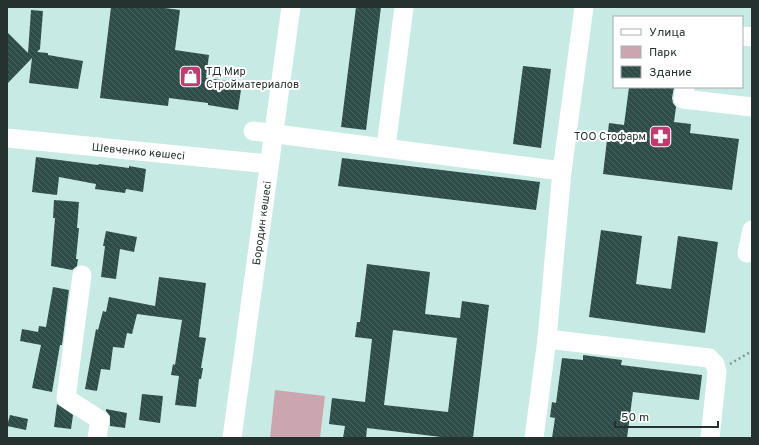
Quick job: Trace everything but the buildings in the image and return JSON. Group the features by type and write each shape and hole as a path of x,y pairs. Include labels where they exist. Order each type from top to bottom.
{"street":[{"name":"Бородин көшесі","path":"232,438 290,7"},
{"path":"386,147 404,7"},
{"path":"534,438 547,339 562,171 584,7"},
{"path":"685,88 683,99 752,106"},
{"path":"252,131 386,147 562,171"},
{"name":"Шевченко көшесі","path":"7,138 269,164"},
{"path":"747,253 752,230"},
{"path":"82,275 66,398 100,420 97,438"},
{"path":"547,339 709,358 715,364 717,372 710,438"}],"path":[{"path":"717,372 752,351"}],"green space":[{"path":"275,390 325,396 320,438 270,438"}],"place":[{"name":"ТД Мир Стройматериалов","path":"191,77"},
{"name":"ТОО Стофарм","path":"661,136"}]}
